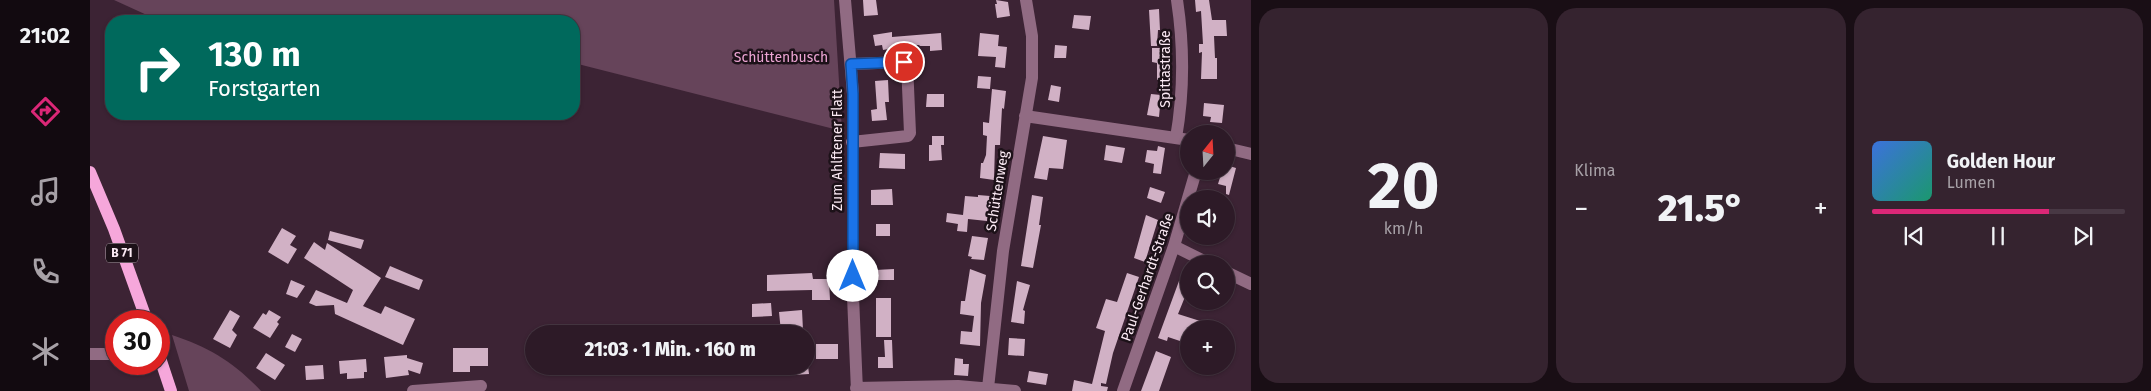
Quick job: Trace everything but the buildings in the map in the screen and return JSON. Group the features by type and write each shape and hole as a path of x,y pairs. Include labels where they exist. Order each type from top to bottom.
{"main road":[{"name":"B 71","path":"90,172 110,220 142,310"},
{"path":"166,375 171,391"}],"street":[{"name":"Zum Ahlftener Flatt","path":"844,0 851,64 853,296 857,389"},
{"name":"Schüttenweg","path":"988,388 1003,251 1032,78 1032,36 1026,0"},
{"name":"Spittastraße","path":"1177,0 1182,46 1183,125"},
{"path":"851,64 904,62 907,64 910,133 908,136 852,142"},
{"path":"1025,116 1180,139"},
{"path":"1235,150 1251,154"},
{"name":"Paul-Gerhardt-Straße","path":"1123,391 1174,246 1193,180"},
{"path":"1174,246 1192,255"},
{"path":"1235,276 1251,284"},
{"path":"90,354 105,354"},
{"path":"413,391 481,386"},
{"path":"857,389 958,386 1015,391"}],"green space":[{"name":"Schüttenbusch","path":"114,0 834,0 842,131 580,65 580,15 147,15"},
{"path":"172,335 198,345 221,357 241,372 261,391 189,391"}],"route":[{"path":"853,276 853,94 851,64 904,62"}]}
